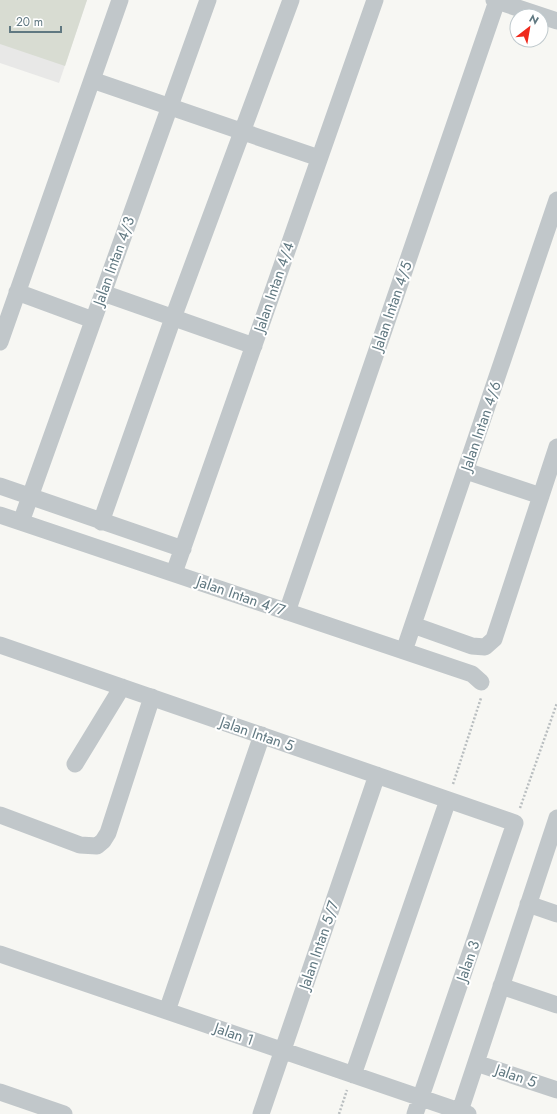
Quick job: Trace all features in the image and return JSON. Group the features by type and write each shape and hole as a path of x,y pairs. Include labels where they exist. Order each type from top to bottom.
{"street":[{"path":"0,342 120,0"},
{"name":"Jalan Intan 4/3","path":"20,522 208,0"},
{"path":"101,522 173,318 291,0"},
{"name":"Jalan Intan 4/4","path":"174,573 375,0"},
{"path":"496,0 557,21"},
{"name":"Jalan Intan 4/5","path":"287,612 496,0"},
{"path":"92,80 319,158"},
{"name":"Jalan Intan 4/6","path":"404,651 553,224 557,200"},
{"path":"18,292 93,320"},
{"path":"103,293 254,346"},
{"path":"413,626 472,646 485,646 494,638 557,447"},
{"path":"466,470 541,496"},
{"path":"0,486 183,549"},
{"name":"Jalan Intan 4/7","path":"0,515 472,674 481,682"},
{"name":"Jalan Intan 5","path":"0,645 515,823"},
{"path":"75,764 122,687"},
{"path":"0,815 80,845 97,846 103,841 108,833 152,697"},
{"path":"167,1011 262,735"},
{"name":"Jalan Intan 5/7","path":"261,1114 377,775"},
{"path":"353,1075 448,800"},
{"path":"464,1113 476,1062 557,821"},
{"name":"Jalan 3","path":"418,1106 515,823"},
{"path":"528,904 557,914"},
{"name":"Jalan 1","path":"0,954 353,1075 418,1106 464,1113"},
{"path":"501,986 557,1005"},
{"name":"Jalan 5","path":"476,1062 557,1090"},
{"path":"0,1092 64,1114"}],"path":[{"path":"448,800 480,701 483,689 481,682"},
{"path":"515,823 557,703"},
{"path":"339,1114 353,1075"}],"shaded area":[{"path":"0,0 87,0 59,83 0,63"},
{"path":"0,0 87,0 65,66 0,44"}]}
